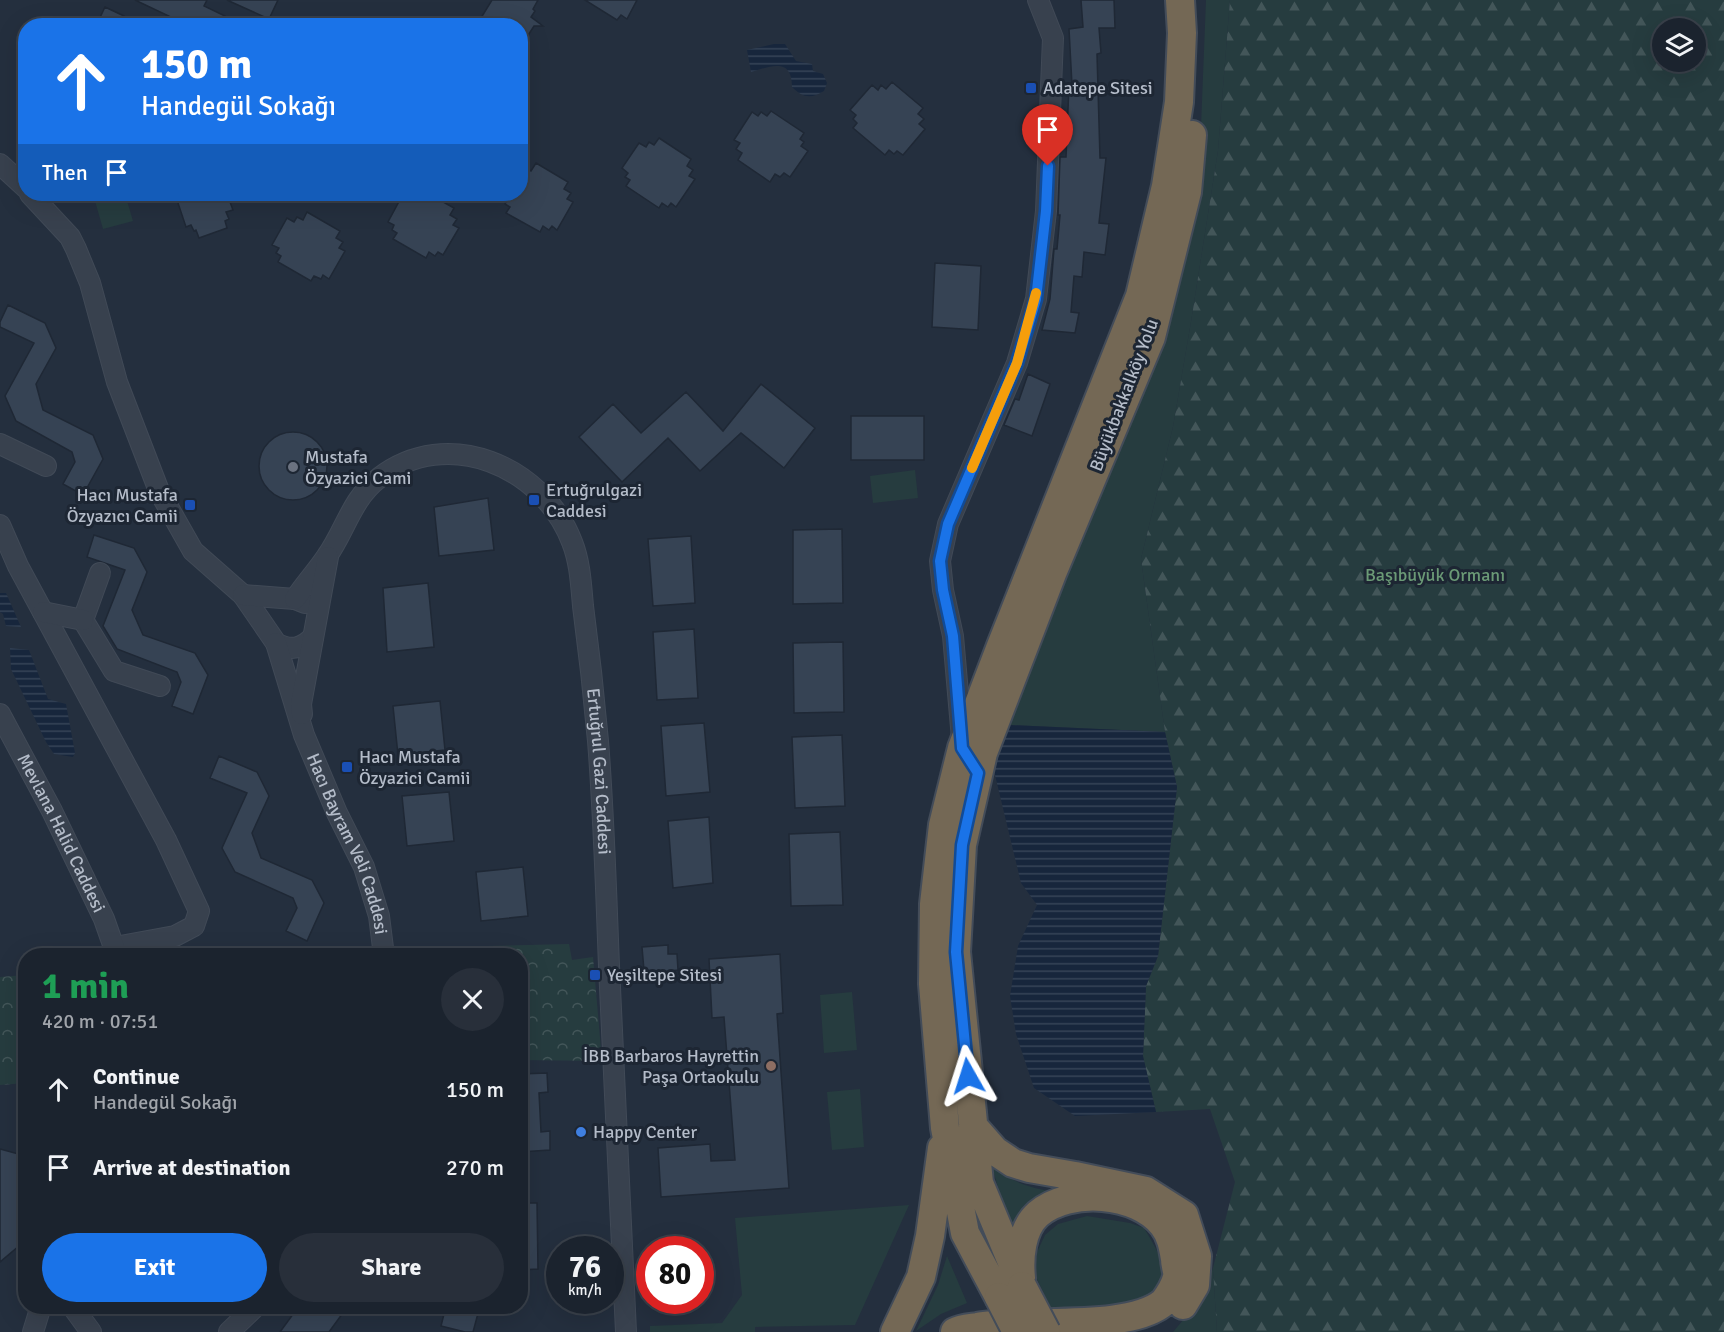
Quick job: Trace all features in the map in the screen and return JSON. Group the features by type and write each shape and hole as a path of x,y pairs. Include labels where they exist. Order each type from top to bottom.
{"highway":[{"name":"Büyükbakkalköy Yolu","path":"945,1128 933,984 934,904 943,825 962,748 1000,646 1140,296 1166,186 1179,102 1182,33 1180,0"},
{"name":"Büyükbakkalköy Yolu","path":"1011,1292 979,1183 956,952 962,845 983,753 1053,570 1150,336 1187,192 1200,42 1198,0"},
{"path":"962,748 978,773"},
{"path":"973,1126 995,1151 1013,1162 1029,1168 1146,1191 1184,1215 1197,1256 1195,1285 1176,1318 1153,1332"},
{"path":"945,1128 965,1233 1046,1332"},
{"path":"895,1332 921,1277 930,1236 945,1128"},
{"path":"955,1332 993,1324 1089,1329 1135,1325 1158,1311 1177,1277 1173,1244 1163,1225 1148,1211 1123,1200 1104,1196 1073,1198 1055,1204 1037,1215 1029,1227 1011,1292 1017,1332"}],"street":[{"path":"962,748 953,636 943,590 940,561 948,524 1017,363 1036,299 1046,211 1053,38 1038,0"},
{"path":"0,164 18,181"},
{"path":"37,201 70,237 76,249 90,283 117,382 159,491 193,551 243,595 271,636 283,647 300,647 307,643 315,630 310,607 290,599 243,595"},
{"path":"0,444 46,465"},
{"name":"Ertuğrul Gazi Caddesi","path":"290,599 328,555 348,515 376,479 420,456 459,453 486,460 515,473 526,481 548,501 563,520 578,562 592,668 604,822 627,1332"},
{"path":"0,525 18,566 166,840 199,911 194,926 175,936 128,948"},
{"name":"Ertuğrul Gazi Caddesi","path":"304,735 301,704 328,555"},
{"path":"83,620 100,573"},
{"path":"290,599 278,602 268,614 271,636 304,735"},
{"path":"43,612 83,620 114,670 160,686"},
{"name":"Mevlana Halid Caddesi","path":"0,714 52,811 104,919 115,948"},
{"name":"Hacı Bayram Veli Caddesi","path":"304,735 337,813 364,867 379,916 383,948"},
{"path":"33,1332 39,1314"},
{"path":"78,1314 91,1332"},
{"path":"229,1332 248,1314"}],"green space":[{"path":"1206,0 1230,0 1218,151 1173,427 1141,559 1165,732 1008,725 1201,126"},
{"name":"Başıbüyük Ormanı","path":"1230,0 1724,0 1724,1332 1217,1332 1213,1268 1235,1182 1210,1109 1156,1112 1143,1057 1146,986 1158,956 1177,787 1165,732 1141,559 1173,427 1218,151"},
{"path":"95,201 127,201 133,221 103,229"},
{"path":"915,470 918,498 873,503 870,476"},
{"path":"569,944 572,960 593,957 602,1061 528,1060 528,948 398,948"},
{"path":"18,976 18,1084 0,1085 0,977"},
{"path":"852,992 857,1050 824,1053 820,995"},
{"path":"860,1089 864,1147 832,1150 827,1092"},
{"path":"992,1167 1020,1183 1050,1191 1014,1242"},
{"path":"909,1205 855,1325 755,1327 755,1332 650,1332 650,1326 722,1323 742,1295 735,1218"},
{"path":"1087,1216 1130,1223 1144,1228 1156,1249 1162,1266 1159,1283 1146,1305 1055,1317 1034,1273 1037,1252 1045,1235 1058,1224"},
{"path":"947,1256 967,1303 941,1314 916,1331 938,1285"},
{"path":"1213,1268 1217,1332 1173,1332 1200,1300"}],"water":[{"path":"785,44 796,61 812,64 813,71 823,74 827,83 824,91 811,96 800,93 792,87 791,77 784,67 773,66 751,72 747,50"},
{"path":"0,593 6,593 21,627 6,626 3,614 0,612"},
{"path":"10,648 29,650 48,699 66,704 75,753 73,757 54,754 46,742 11,669"},
{"path":"1008,725 1165,732 1177,787 1158,956 1146,986 1143,1056 1156,1112 1075,1116 1034,1088 1016,1034 1010,996 1018,946 1037,905 1021,883 994,771"}],"building":[{"path":"135,0 207,0 204,6 225,16 224,18 171,17"},
{"path":"227,0 278,0 269,18"},
{"path":"492,0 538,0 531,17 543,26 534,26 528,35 528,18 481,18"},
{"path":"585,0 637,0 627,19 621,15 617,20"},
{"path":"1081,0 1114,0 1115,28 1099,28 1101,53 1097,54 1100,158 1106,158 1099,223 1109,224 1105,255 1084,252 1082,277 1074,276 1071,312 1079,313 1075,333 1042,330 1050,299 1054,249 1057,249 1060,215 1058,215 1060,157 1066,157 1069,85 1072,85 1069,29 1083,27"},
{"path":"105,7 124,16 123,18 100,18"},
{"path":"892,82 923,108 918,114 924,119 919,124 925,129 903,155 897,151 894,154 889,150 885,155 853,128 857,123 853,119 856,115 850,110 872,85 878,90 881,85 886,89"},
{"path":"771,111 804,133 800,139 804,142 801,146 808,151 790,177 784,173 780,177 775,174 770,182 738,160 742,153 736,149 740,143 734,140 752,112 758,116 761,112 767,116"},
{"path":"659,138 691,159 687,166 693,170 689,176 695,179 676,207 671,203 668,207 662,203 659,208 626,186 630,180 625,177 628,173 622,168 639,143 646,147 649,142 654,145"},
{"path":"536,163 568,182 564,189 571,193 567,199 573,202 557,230 552,226 549,230 543,226 540,232 506,213 510,207 505,204 507,201 528,201 528,169 531,171"},
{"path":"177,201 230,201 233,210 226,212 229,219 225,221 227,228 199,238 191,225 186,227"},
{"path":"399,201 442,201 454,208 450,215 457,219 453,225 459,228 443,255 438,252 435,256 429,252 426,258 393,239 397,233 392,230 394,225 388,222"},
{"path":"307,212 340,231 336,238 343,242 339,248 345,251 329,279 323,275 321,279 314,276 311,281 278,262 281,256 276,253 279,248 272,245 287,218 294,222 297,217 303,220"},
{"path":"935,263 981,266 978,330 932,327"},
{"path":"8,305 45,323 56,348 36,384 43,410 93,435 103,459 83,495 63,484 75,462 72,452 16,421 5,396 34,343 0,327"},
{"path":"1028,374 1050,384 1032,436 1004,425 1015,399 1019,400"},
{"path":"761,384 815,428 784,468 741,433 700,471 668,438 622,482 579,437 613,404 641,433 686,392 723,431"},
{"path":"851,416 924,416 924,460 851,460"},
{"name":"Mustafa Özyazici Cami","path":"293,432 306,435 317,442 324,453 327,466 324,479 317,490 306,497 293,500 280,497 269,490 262,479 259,466 262,453 269,442 280,435"},
{"path":"488,498 494,550 439,556 434,507"},
{"path":"842,529 843,603 793,604 793,530"},
{"path":"94,535 134,548 147,572 132,610 143,635 195,653 208,675 193,714 172,706 181,682 177,672 117,649 103,626 125,570 87,557"},
{"path":"691,536 695,603 653,606 648,539"},
{"path":"428,583 434,647 387,652 383,588"},
{"path":"694,629 698,698 657,700 653,632"},
{"path":"843,642 844,712 794,713 793,643"},
{"path":"440,701 445,750 398,755 393,706"},
{"path":"704,723 710,792 666,796 661,726"},
{"path":"842,735 845,806 795,808 792,737"},
{"path":"219,756 257,772 269,796 252,833 261,858 312,880 324,903 307,941 286,931 297,908 293,898 235,872 222,848 247,793 210,778"},
{"path":"449,792 454,841 407,846 402,796"},
{"path":"709,817 713,883 673,888 668,821"},
{"path":"840,832 843,905 791,906 789,834"},
{"path":"523,867 528,916 481,921 476,872"},
{"path":"668,945 668,954 677,954 678,970 671,971 671,979 645,982 642,947"},
{"path":"780,954 783,1013 777,1014 789,1188 661,1197 658,1148 710,1144 711,1161 735,1160 724,1017 712,1018 709,959"},
{"path":"547,1073 548,1092 539,1093 541,1132 550,1131 550,1150 528,1151 528,1074"},
{"path":"0,1149 18,1154 18,1247 0,1262"},
{"path":"528,1203 537,1203 538,1269 528,1270"},
{"path":"293,1314 342,1314 329,1332 280,1332"},
{"path":"444,1314 478,1314 473,1332 441,1326"}],"slow traffic":[{"path":"972,468 1017,363 1036,293"}],"place":[{"name":"Adatepe Sitesi","path":"1031,88"},
{"name":"Mustafa Özyazici Cami","path":"293,467"},
{"name":"Ertuğrulgazi Caddesi","path":"534,500"},
{"name":"Hacı Mustafa Özyazıcı Camii","path":"190,505"},
{"name":"Hacı Mustafa Özyazici Camii","path":"347,767"},
{"name":"Yeşiltepe Sitesi","path":"595,975"},
{"name":"İBB Barbaros Hayrettin Paşa Ortaokulu","path":"771,1066"},
{"name":"Happy Center","path":"581,1132"}],"route":[{"path":"968,1076 956,952 962,845 978,773 962,748 953,636 943,590 940,561 948,524 1017,363 1036,299 1046,211 1048,166"}]}
